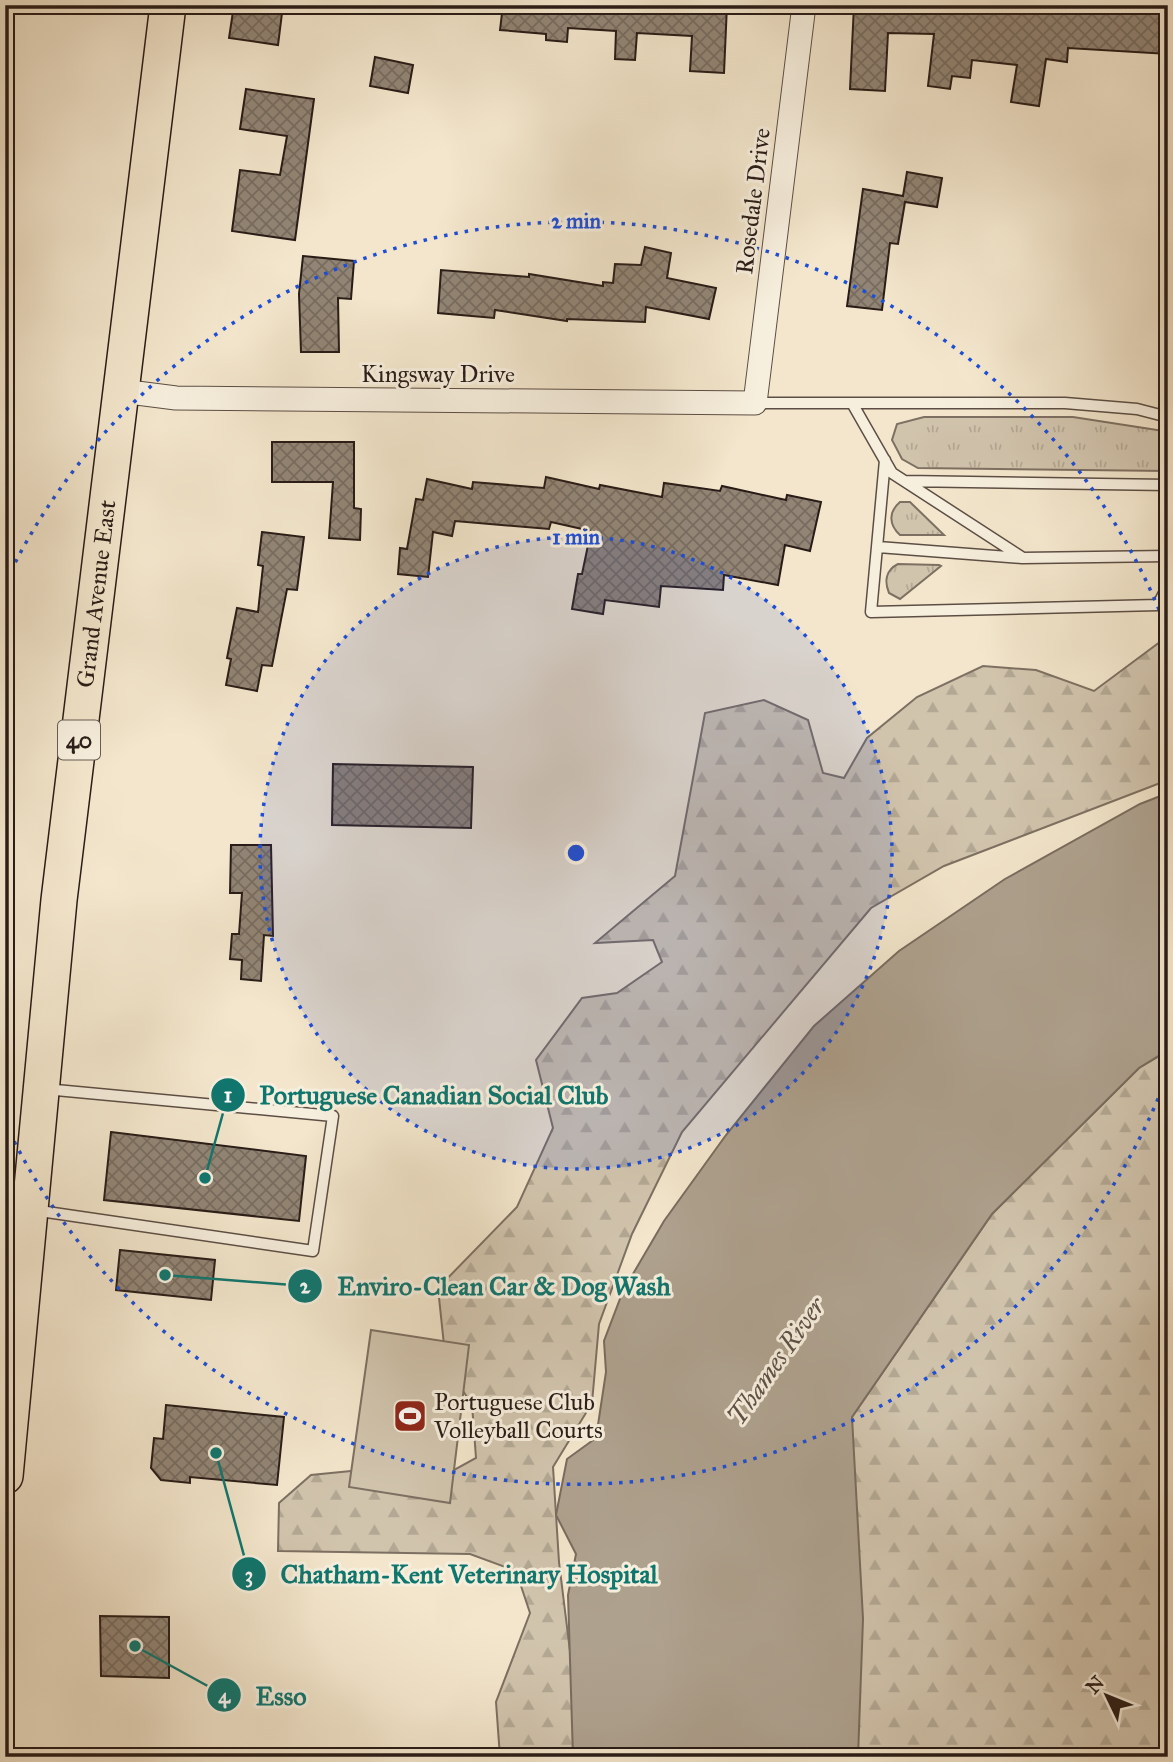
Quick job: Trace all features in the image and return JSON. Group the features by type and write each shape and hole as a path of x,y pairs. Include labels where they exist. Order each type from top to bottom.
{"main road":[{"name":"Grand Avenue East","path":"5,1476 14,1304 32,1209 60,900 168,5"}],"street":[{"name":"Rosedale Drive","path":"755,403 804,5"},
{"name":"Kingsway Drive","path":"121,391 176,398 755,403"}],"lane":[{"path":"755,403 1065,402 1137,409 1168,417"},
{"path":"852,403 892,473 1023,558"},
{"path":"884,460 871,612 1158,605 1168,585"},
{"path":"905,481 1146,482 1168,485"},
{"path":"878,547 1023,558 1168,555"},
{"path":"32,1209 313,1251 333,1116 43,1089"}],"green space":[{"path":"924,417 1073,417 1168,432 1168,471 918,468 902,459 892,440 897,424"},
{"path":"900,502 910,502 944,535 900,535 891,518 893,510"},
{"path":"898,564 941,566 900,599 889,593 887,584 887,576"},
{"path":"1168,636 1168,780 944,866 871,908 682,1132 632,1234 599,1324 592,1403 553,1467 559,1562 583,1757 500,1757 496,1702 530,1613 516,1571 470,1554 278,1551 279,1503 311,1475 371,1469 436,1480 476,1458 472,1405 446,1364 438,1288 517,1207 553,1128 536,1060 582,998 617,993 662,962 653,940 595,943 675,876 705,713 764,700 808,720 823,773 844,778 867,738 917,697 983,666 1036,670 1094,691"},
{"path":"1168,1051 1168,1757 853,1757 852,1417 992,1214 1139,1068"},
{"name":"Portuguese Club Volleyball Courts","path":"371,1330 469,1345 450,1503 349,1487"}],"water":[{"name":"Thames River","path":"1168,793 1168,1050 1139,1068 992,1214 852,1417 863,1619 858,1757 573,1757 568,1595 576,1554 556,1515 567,1459 596,1438 606,1372 604,1341 623,1291 664,1221 726,1135 814,1026 899,951 1005,879 1140,804"}],"building":[{"path":"234,5 283,5 278,45 229,38"},
{"path":"503,5 727,5 724,73 690,71 692,36 637,33 635,60 615,59 616,31 568,28 567,42 546,40 546,34 500,30"},
{"path":"854,5 1168,5 1168,54 1068,48 1067,62 1046,59 1039,106 1011,102 1017,65 972,60 970,78 952,76 950,89 928,86 934,34 888,33 885,91 850,89"},
{"path":"375,57 413,65 408,93 370,86"},
{"path":"246,89 314,99 295,240 232,231 240,170 280,175 287,136 240,129"},
{"path":"907,172 942,178 937,207 905,202 898,244 890,243 882,310 847,306 863,189 903,196"},
{"path":"645,247 671,253 667,278 716,288 709,319 646,307 645,322 567,321 495,310 494,318 438,313 441,270 529,277 529,274 603,286 603,282 613,283 615,264 641,265"},
{"path":"303,256 354,261 351,299 338,298 339,352 301,352 299,294"},
{"path":"272,442 354,442 354,508 361,509 360,540 329,538 333,482 272,482"},
{"path":"546,477 599,489 600,485 662,497 664,483 720,491 722,486 786,500 787,495 821,502 810,551 785,545 778,585 724,575 723,590 661,586 659,607 605,600 603,614 572,609 578,574 582,574 591,531 551,522 549,529 455,521 452,536 433,532 428,577 398,574 400,548 407,549 416,499 423,500 427,479 472,489 473,482 544,488"},
{"path":"262,532 304,537 297,590 287,589 272,666 262,665 257,691 226,685 231,659 227,658 237,608 258,612 263,566 258,565"},
{"path":"333,764 473,767 471,828 332,825"},
{"path":"231,845 271,845 273,936 264,935 261,981 241,979 242,960 230,959 232,934 239,934 242,893 230,893"},
{"path":"111,1132 306,1156 299,1221 104,1200"},
{"path":"120,1250 215,1260 211,1300 116,1290"},
{"path":"166,1405 284,1417 277,1485 190,1477 190,1483 161,1480 151,1468 154,1438 163,1439"},
{"path":"100,1616 169,1617 169,1678 101,1676"}],"place":[{"name":"Portuguese Canadian Social Club","path":"205,1178"},
{"name":"Enviro-Clean Car & Dog Wash","path":"165,1275"},
{"name":"Portuguese Club Volleyball Courts","path":"410,1416"},
{"name":"Chatham-Kent Veterinary Hospital","path":"216,1453"},
{"name":"Esso","path":"135,1646"}]}
